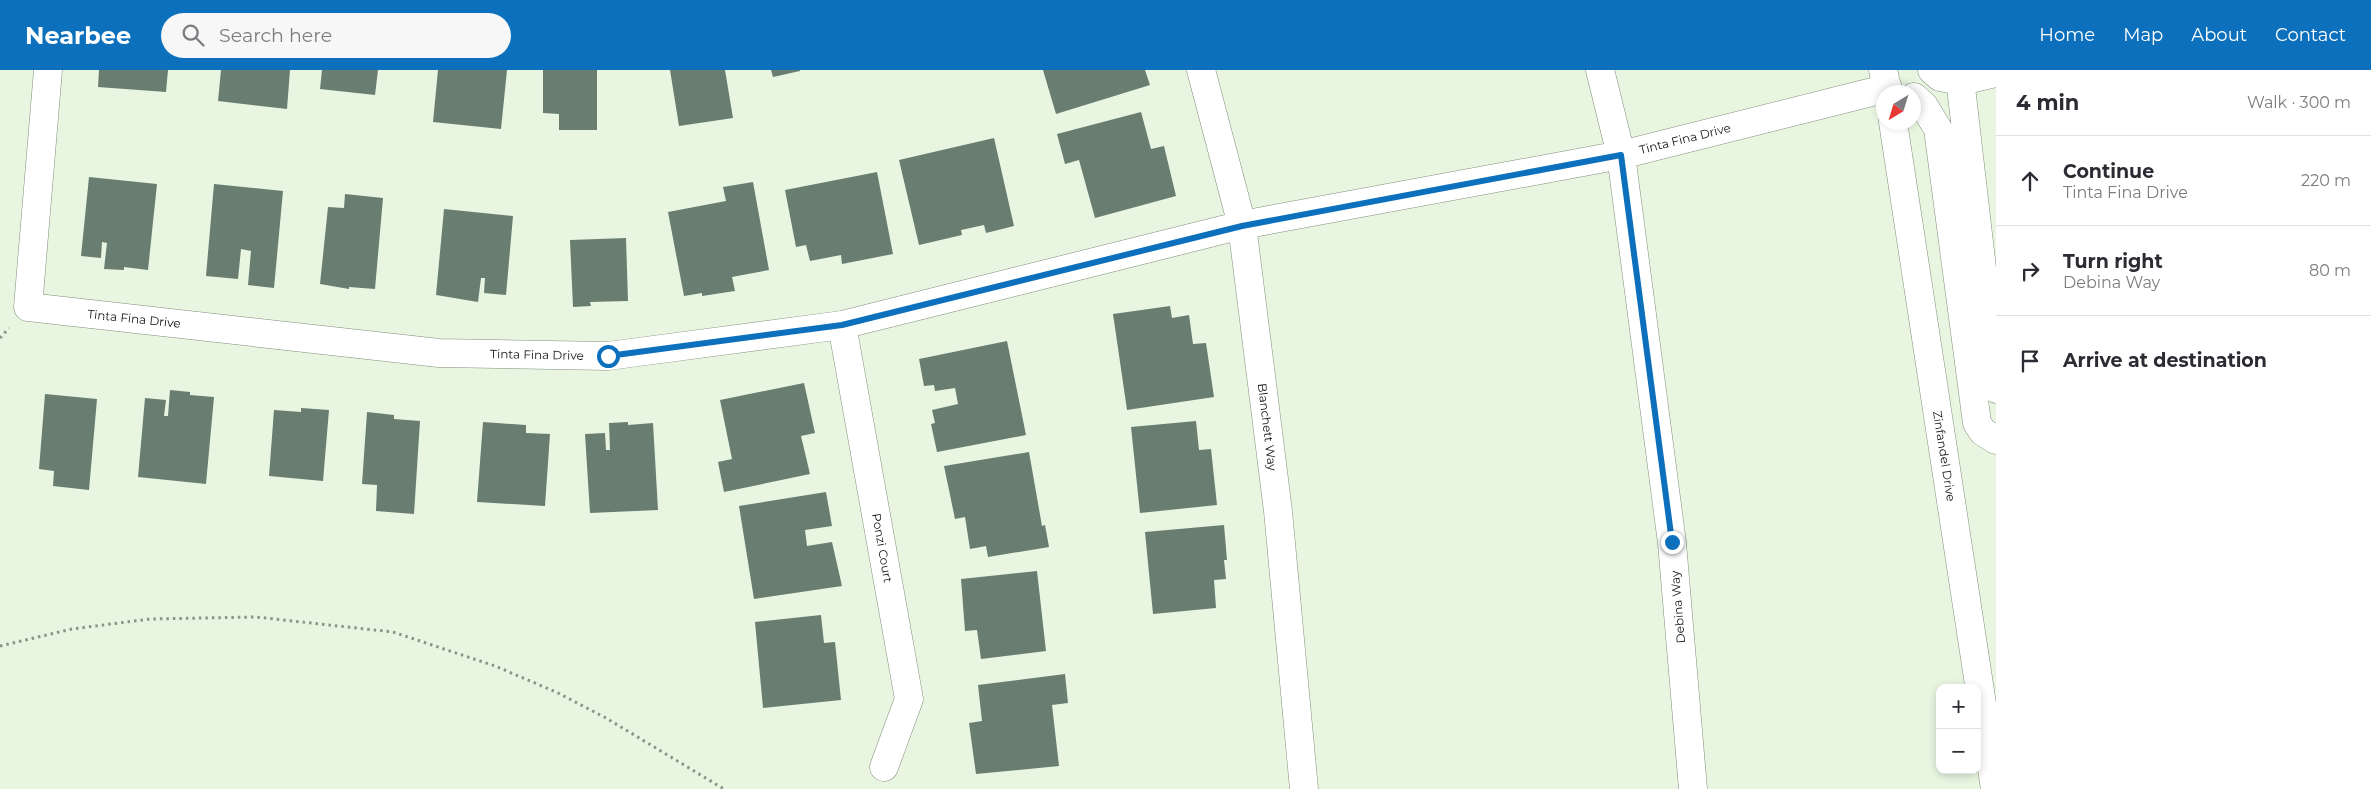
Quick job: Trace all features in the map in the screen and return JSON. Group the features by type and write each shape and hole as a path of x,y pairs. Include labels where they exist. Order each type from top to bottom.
{"street":[{"name":"Tinta Fina Drive","path":"48,70 28,307 439,353 608,356 842,325 1242,226 1621,155 1876,90"},
{"name":"Blanchett Way","path":"1201,70 1242,226 1278,511 1304,789"},
{"name":"Debina Way","path":"1600,70 1621,155 1672,542 1693,789"},
{"path":"1932,70 1940,77 1996,73"},
{"path":"1960,76 1996,389"},
{"path":"1921,103 1938,129 1977,423 1983,432 1996,440"},
{"name":"Zinfandel Drive","path":"1894,130 1995,789"},
{"name":"Ponzi Court","path":"842,325 909,699 884,768"}],"path":[{"path":"0,646 72,629 150,619 256,616 393,632 495,666 556,692 606,718 724,789"}],"building":[{"path":"99,70 168,70 166,92 98,87"},
{"path":"221,70 290,70 287,109 218,101"},
{"path":"322,70 378,70 375,95 320,89"},
{"path":"438,70 507,70 501,129 433,122"},
{"path":"543,70 597,70 597,130 559,130 559,114 543,113"},
{"path":"670,70 725,70 733,118 679,126"},
{"path":"771,70 800,70 800,71 773,77"},
{"path":"1043,70 1145,70 1150,85 1056,114"},
{"path":"1141,112 1151,149 1164,146 1176,196 1095,218 1079,160 1065,164 1057,134"},
{"path":"994,138 1014,226 986,233 984,225 961,230 962,235 919,245 899,160"},
{"path":"877,172 893,254 842,264 841,255 810,261 806,245 796,247 785,190"},
{"path":"89,177 157,184 148,270 124,267 124,270 104,269 107,243 102,242 101,258 81,256"},
{"path":"753,182 769,270 732,277 735,291 702,296 702,293 684,296 668,212 726,201 723,187"},
{"path":"214,184 283,191 274,288 248,285 251,251 241,249 238,279 206,276"},
{"path":"345,194 383,198 375,289 349,287 349,289 320,284 328,207 344,208"},
{"path":"444,209 513,216 506,295 484,293 485,278 481,278 478,302 436,295"},
{"path":"626,238 628,301 590,302 591,306 573,307 570,240"},
{"path":"1170,306 1172,318 1189,315 1193,344 1206,343 1214,397 1127,410 1113,314"},
{"path":"1007,341 1026,435 937,452 931,424 935,423 932,410 958,404 955,388 935,391 934,385 924,386 919,359"},
{"path":"804,383 815,433 801,436 810,474 724,492 718,462 732,459 720,400"},
{"path":"170,390 190,392 190,395 214,397 206,484 138,477 145,398 166,400 164,416 168,416"},
{"path":"45,394 97,399 89,490 53,486 54,471 39,469"},
{"path":"301,408 329,410 323,481 269,476 274,410 301,412"},
{"path":"367,412 394,415 394,419 420,421 414,514 376,511 377,485 362,484"},
{"path":"1196,421 1199,450 1211,449 1217,505 1140,513 1131,427"},
{"path":"483,422 526,425 526,433 550,434 545,506 477,502"},
{"path":"628,422 628,425 653,423 658,510 590,513 585,434 605,433 606,450 610,450 609,423"},
{"path":"1029,452 1042,526 1045,525 1049,547 988,557 986,546 970,549 965,517 955,519 944,466"},
{"path":"826,492 832,526 805,530 807,546 832,542 842,586 754,599 739,506"},
{"path":"1224,525 1227,560 1224,560 1226,579 1214,580 1216,608 1153,614 1145,532"},
{"path":"1037,571 1046,651 981,659 977,630 965,631 961,579"},
{"path":"821,615 824,643 835,642 841,700 763,708 755,622"},
{"path":"1065,674 1068,703 1052,705 1059,766 976,774 969,723 982,721 978,685"}],"route":[{"path":"608,356 842,325 1242,226 1621,155 1672,542"}]}
